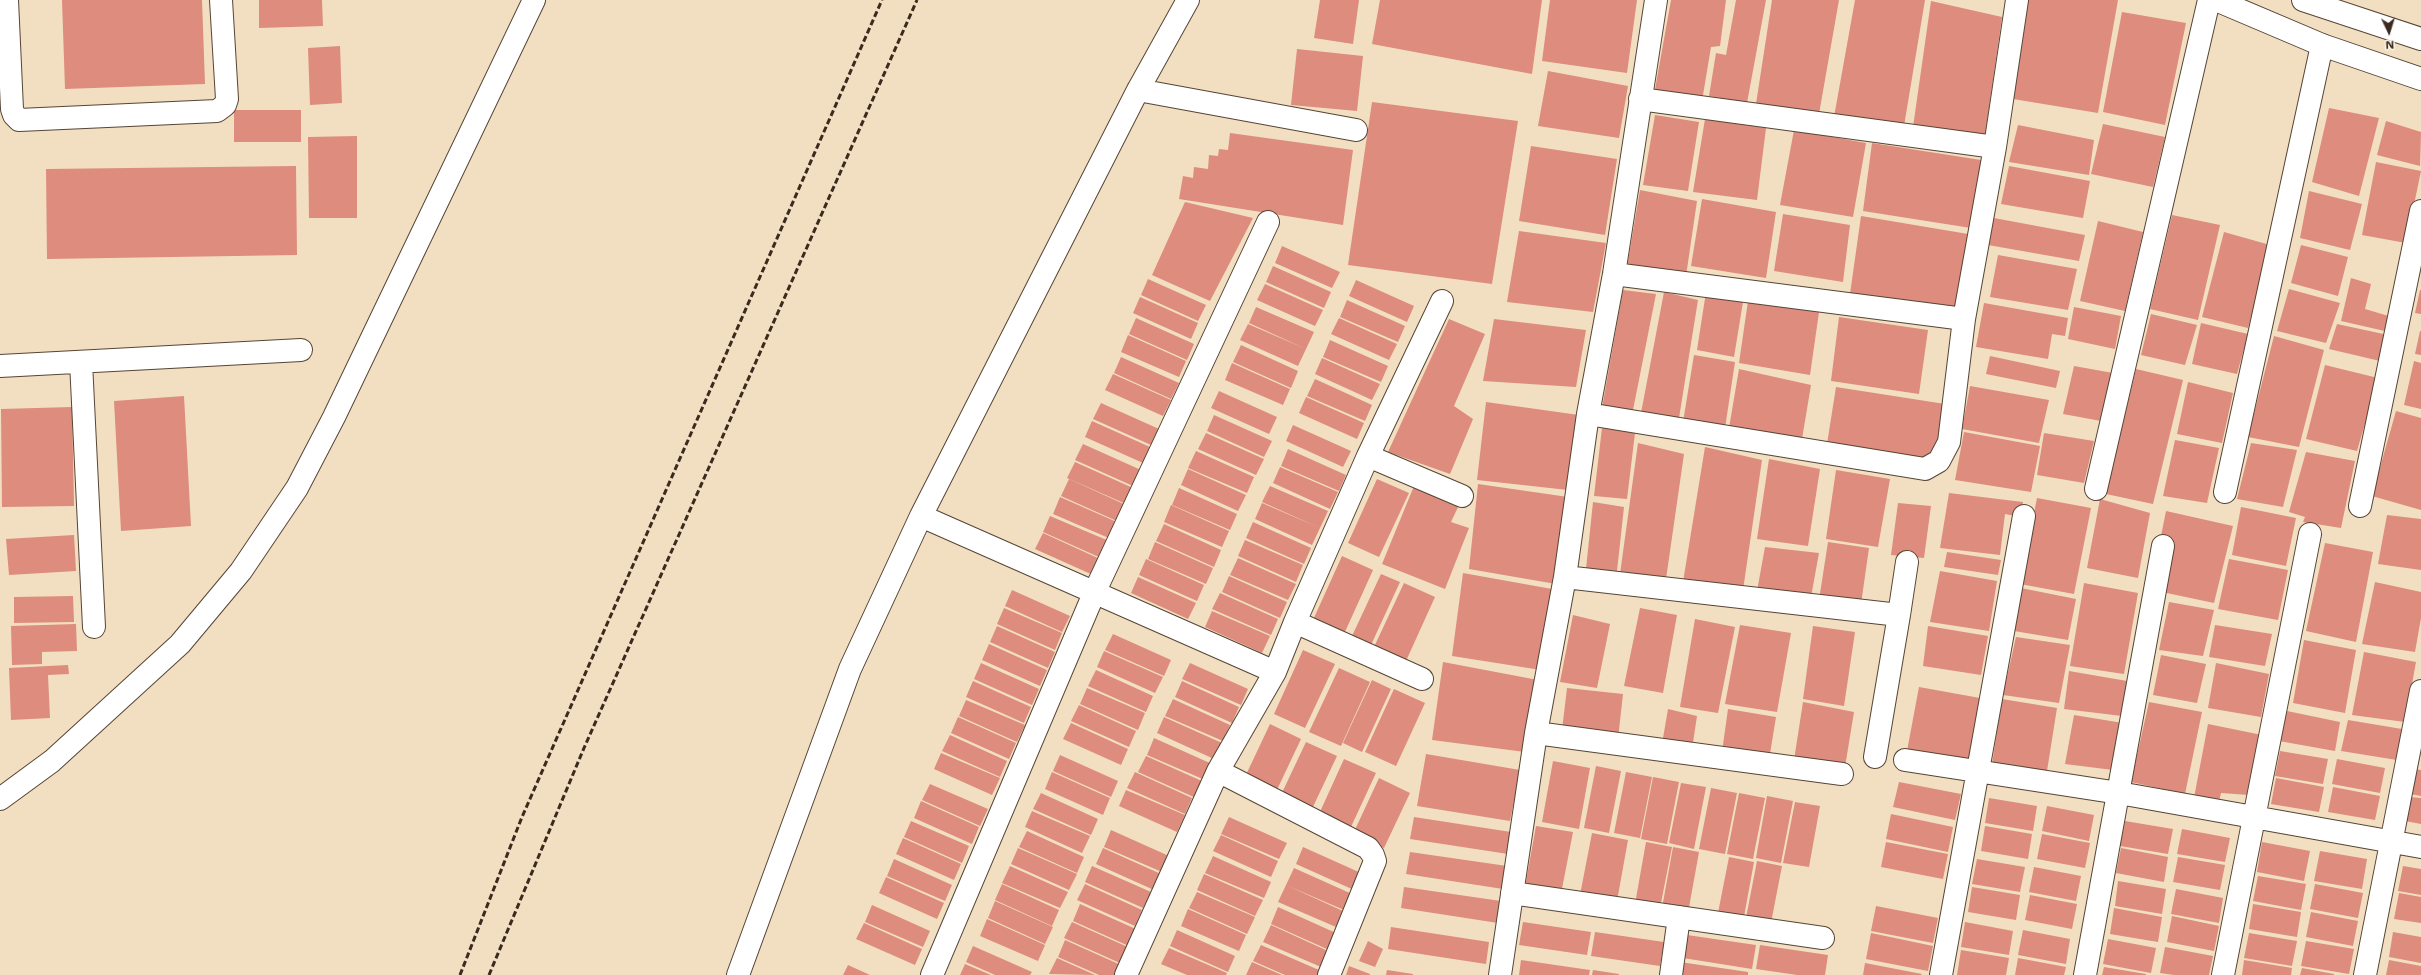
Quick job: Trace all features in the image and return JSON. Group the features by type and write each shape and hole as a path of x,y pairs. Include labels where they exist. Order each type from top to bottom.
{"street":[{"path":"7,0 12,109 14,115 19,120 217,111 225,105 227,99 221,0"},
{"path":"0,799 52,761 180,644 245,564 297,488 334,417 534,0"},
{"path":"738,975 850,670 921,516 1138,90 1188,0"},
{"path":"1500,975 1536,733 1566,577 1588,414 1614,274 1656,0"},
{"path":"2096,489 2209,0"},
{"path":"2216,0 2322,45 2421,79"},
{"path":"2303,0 2421,39"},
{"path":"1588,414 1925,469 1939,461 1949,442 1964,319 1995,147 2013,1"},
{"path":"2225,492 2322,45"},
{"path":"1138,90 1356,130"},
{"path":"1640,100 1995,147"},
{"path":"2360,506 2421,211"},
{"path":"932,975 1095,591 1268,222"},
{"path":"1614,274 1964,319"},
{"path":"1126,975 1218,771 1275,672 1295,622 1368,456 1442,301"},
{"path":"0,366 301,350"},
{"path":"81,362 94,627"},
{"path":"1368,456 1462,496"},
{"path":"921,516 1095,591 1275,672"},
{"path":"1942,975 1977,771 2024,516"},
{"path":"2223,975 2255,819 2310,534"},
{"path":"2085,975 2119,793 2162,546"},
{"path":"1875,757 1907,562"},
{"path":"1566,577 1899,615"},
{"path":"1295,622 1422,679"},
{"path":"2365,975 2421,692"},
{"path":"1536,733 1842,774"},
{"path":"1906,760 2119,793 2255,819 2421,847"},
{"path":"1218,771 1368,848 1373,854 1375,861 1329,975"},
{"path":"1512,893 1823,938"},
{"path":"1671,975 1679,917"}],"building":[{"path":"62,0 202,0 205,84 65,89"},
{"path":"259,0 322,0 323,26 259,28"},
{"path":"1320,0 1359,0 1353,44 1314,38"},
{"path":"1380,0 1542,0 1532,74 1372,44"},
{"path":"1550,0 1637,0 1627,73 1542,61"},
{"path":"1671,0 1726,0 1720,46 1711,47 1702,101 1654,95"},
{"path":"1736,0 1766,0 1747,103 1709,96 1716,53 1726,55"},
{"path":"1772,0 1839,0 1819,114 1756,104"},
{"path":"1855,0 1925,0 1904,126 1834,117"},
{"path":"2027,0 2118,0 2098,113 2007,98"},
{"path":"1931,1 2002,17 1985,136 1913,127"},
{"path":"2122,12 2186,23 2165,125 2103,112"},
{"path":"340,46 342,103 310,105 308,48"},
{"path":"1297,49 1363,56 1357,111 1291,105"},
{"path":"1548,71 1628,86 1619,138 1538,126"},
{"path":"1372,102 1518,121 1492,284 1348,265"},
{"path":"2329,108 2379,118 2359,196 2312,182"},
{"path":"234,110 301,110 301,142 234,142"},
{"path":"1655,115 1699,122 1688,191 1643,185"},
{"path":"1705,119 1766,128 1757,200 1693,192"},
{"path":"2386,121 2421,132 2420,166 2377,155"},
{"path":"2103,124 2165,137 2153,187 2091,174"},
{"path":"2018,125 2094,140 2089,175 2009,162"},
{"path":"1794,130 1866,143 1853,217 1780,205"},
{"path":"1230,133 1353,150 1343,225 1179,199 1183,176 1193,178 1194,167 1208,169 1209,155 1218,156 1219,149 1228,150"},
{"path":"357,136 357,218 309,218 308,137"},
{"path":"1872,143 1981,160 1971,228 1863,211"},
{"path":"1531,146 1617,159 1605,235 1519,221"},
{"path":"2376,162 2421,171 2406,243 2362,235"},
{"path":"296,166 297,255 47,259 46,169"},
{"path":"2009,166 2090,181 2083,218 2001,204"},
{"path":"1640,190 1697,201 1686,276 1627,267"},
{"path":"2309,191 2362,204 2350,250 2300,238"},
{"path":"1702,199 1776,212 1766,278 1691,266"},
{"path":"1185,202 1253,218 1210,301 1152,275"},
{"path":"1783,214 1850,225 1843,282 1774,271"},
{"path":"2172,215 2220,225 2198,320 2150,309"},
{"path":"1861,216 1968,234 1957,309 1850,294"},
{"path":"1994,218 2085,235 2079,261 1988,245"},
{"path":"2098,221 2143,232 2125,311 2080,301"},
{"path":"1519,231 1606,243 1593,312 1507,302"},
{"path":"2224,232 2270,245 2248,328 2202,317"},
{"path":"2301,245 2348,257 2338,296 2291,283"},
{"path":"1282,246 1340,272 1332,288 1275,263"},
{"path":"1998,255 2077,269 2068,310 1990,297"},
{"path":"1273,266 1331,292 1324,308 1266,282"},
{"path":"2351,278 2371,284 2365,309 2392,317 2389,332 2341,321"},
{"path":"1148,279 1206,305 1198,321 1141,295"},
{"path":"1356,280 1414,306 1407,322 1349,296"},
{"path":"1265,284 1323,310 1315,326 1257,300"},
{"path":"2289,289 2340,303 2326,343 2277,331"},
{"path":"1623,290 1656,294 1632,415 1602,408"},
{"path":"2421,290 2421,314 2415,313"},
{"path":"1664,292 1698,300 1679,418 1641,413"},
{"path":"1706,292 1743,302 1734,357 1697,350"},
{"path":"1140,297 1198,323 1191,339 1133,313"},
{"path":"1347,300 1405,326 1398,342 1340,317"},
{"path":"1748,301 1819,312 1810,375 1739,363"},
{"path":"1984,303 2068,318 2065,336 2052,334 2048,359 1976,347"},
{"path":"1256,307 1314,332 1306,349 1249,323"},
{"path":"2074,307 2121,316 2115,349 2068,339"},
{"path":"2151,314 2197,325 2185,365 2141,355"},
{"path":"1839,317 1928,330 1919,394 1831,381"},
{"path":"1136,318 1194,344 1187,360 1129,334"},
{"path":"1339,318 1397,344 1389,360 1331,334"},
{"path":"1449,319 1485,334 1454,406 1473,419 1450,474 1388,452"},
{"path":"1494,319 1586,330 1576,387 1483,381"},
{"path":"2201,323 2248,334 2237,374 2192,364"},
{"path":"1248,324 1306,349 1298,366 1240,340"},
{"path":"2337,324 2388,335 2380,361 2329,349"},
{"path":"2421,331 2421,355 2415,354"},
{"path":"1128,335 1186,361 1179,377 1121,352"},
{"path":"2274,336 2324,350 2299,447 2248,437"},
{"path":"1330,340 1388,366 1381,382 1323,357"},
{"path":"1241,345 1298,371 1291,388 1233,362"},
{"path":"1694,355 1735,362 1725,428 1683,422"},
{"path":"1990,356 2060,371 2056,388 1986,374"},
{"path":"1121,357 1179,383 1171,399 1114,373"},
{"path":"1322,358 1380,384 1372,400 1315,374"},
{"path":"2414,361 2421,363 2421,409 2404,405"},
{"path":"1232,363 1290,389 1283,405 1225,380"},
{"path":"2325,365 2378,378 2357,451 2306,439"},
{"path":"2074,366 2113,373 2101,421 2063,414"},
{"path":"1739,369 1811,385 1802,439 1729,428"},
{"path":"2136,369 2183,380 2153,504 2106,494"},
{"path":"1113,374 1171,400 1163,416 1105,390"},
{"path":"1315,379 1372,405 1365,421 1307,396"},
{"path":"2188,382 2233,393 2222,443 2177,434"},
{"path":"1970,386 2049,400 2039,443 1962,429"},
{"path":"1836,387 1945,404 1935,459 1827,444"},
{"path":"1219,391 1277,417 1269,434 1211,408"},
{"path":"184,396 191,526 121,531 114,401"},
{"path":"1306,397 1364,423 1357,439 1299,413"},
{"path":"1486,402 1579,415 1568,490 1477,480"},
{"path":"1101,403 1159,429 1151,445 1093,419"},
{"path":"72,407 74,506 2,507 1,409"},
{"path":"2396,411 2421,418 2421,510 2372,496"},
{"path":"1214,415 1272,441 1264,457 1207,431"},
{"path":"1092,421 1150,447 1143,463 1085,437"},
{"path":"1293,425 1351,451 1343,467 1286,441"},
{"path":"1602,428 1635,433 1627,499 1594,496"},
{"path":"1964,432 2040,446 2031,492 1955,480"},
{"path":"1206,433 1264,459 1256,475 1198,449"},
{"path":"2044,433 2094,441 2084,483 2037,475"},
{"path":"2175,440 2219,448 2207,503 2163,496"},
{"path":"1638,443 1684,454 1666,579 1620,574"},
{"path":"2251,443 2297,450 2283,507 2237,499"},
{"path":"1083,444 1141,470 1133,486 1075,460"},
{"path":"1705,447 1762,460 1743,590 1683,582"},
{"path":"1288,449 1346,475 1339,491 1281,466"},
{"path":"1196,451 1254,477 1247,493 1188,468"},
{"path":"2306,452 2355,461 2341,528 2303,522 2305,517 2289,512"},
{"path":"1769,459 1820,469 1808,546 1757,539"},
{"path":"1075,462 1133,488 1126,504 1067,478"},
{"path":"1280,467 1338,492 1330,509 1273,483"},
{"path":"1188,469 1246,495 1238,511 1181,485"},
{"path":"1836,470 1890,479 1878,547 1826,539"},
{"path":"1069,479 1126,505 1119,522 1061,496"},
{"path":"1377,479 1409,493 1379,557 1348,543"},
{"path":"1478,484 1568,497 1556,584 1469,569"},
{"path":"1270,486 1328,511 1320,528 1262,502"},
{"path":"1414,486 1459,505 1451,522 1469,528 1445,589 1382,564"},
{"path":"1179,488 1237,514 1230,530 1172,505"},
{"path":"1949,493 2023,502 2020,517 2005,514 2000,555 1940,548"},
{"path":"1060,497 1119,523 1111,539 1053,514"},
{"path":"2037,498 2091,508 2074,594 2020,584"},
{"path":"2100,499 2150,513 2138,578 2087,568"},
{"path":"1593,502 1624,507 1617,571 1586,569"},
{"path":"1262,503 1320,528 1312,545 1255,519"},
{"path":"1898,503 1931,506 1924,558 1891,555"},
{"path":"1171,505 1229,531 1222,547 1164,522"},
{"path":"2241,507 2296,518 2286,566 2232,555"},
{"path":"2166,511 2233,526 2214,603 2162,592 2173,539 2161,536"},
{"path":"2387,515 2421,519 2421,570 2378,564"},
{"path":"1050,516 1109,541 1101,558 1043,532"},
{"path":"1253,522 1311,548 1304,564 1246,538"},
{"path":"1164,524 1221,550 1214,567 1156,541"},
{"path":"1043,533 1100,559 1093,575 1035,549"},
{"path":"74,535 76,571 9,575 6,539"},
{"path":"1245,540 1303,565 1296,582 1238,556"},
{"path":"1155,542 1213,568 1206,584 1148,559"},
{"path":"1828,542 1869,548 1861,604 1819,600"},
{"path":"2325,543 2373,552 2356,642 2306,631"},
{"path":"1765,547 1819,553 1811,597 1757,591"},
{"path":"1947,552 2001,560 1998,575 1944,567"},
{"path":"1342,556 1373,570 1344,634 1313,620"},
{"path":"1238,558 1296,584 1288,600 1230,575"},
{"path":"1146,559 1204,585 1197,601 1139,575"},
{"path":"2229,559 2288,570 2278,620 2218,609"},
{"path":"1940,571 1997,581 1989,631 1930,622"},
{"path":"1463,573 1552,589 1541,670 1452,656"},
{"path":"1381,574 1400,582 1371,645 1352,636"},
{"path":"1229,576 1287,602 1280,618 1222,592"},
{"path":"1138,577 1196,603 1188,619 1131,593"},
{"path":"2375,582 2421,592 2421,618 2415,652 2362,644"},
{"path":"1404,583 1435,597 1406,661 1374,647"},
{"path":"2084,583 2138,593 2124,674 2070,666"},
{"path":"2021,588 2076,599 2068,640 2014,631"},
{"path":"1012,590 1070,616 1062,632 1005,606"},
{"path":"1220,593 1278,619 1271,635 1212,609"},
{"path":"73,596 74,622 14,623 14,597"},
{"path":"2169,602 2214,610 2203,656 2159,650"},
{"path":"1004,608 1062,633 1055,650 997,624"},
{"path":"1640,608 1677,615 1663,693 1624,686"},
{"path":"1212,611 1270,636 1262,653 1205,627"},
{"path":"1573,615 1610,624 1597,688 1560,682"},
{"path":"1695,619 1735,627 1718,713 1680,707"},
{"path":"76,624 77,651 42,652 42,664 12,665 11,626"},
{"path":"1740,625 1791,633 1777,712 1725,704"},
{"path":"2215,625 2272,634 2265,666 2209,657"},
{"path":"997,626 1055,652 1048,668 990,642"},
{"path":"1813,626 1855,632 1844,706 1803,699"},
{"path":"1928,626 1988,636 1981,675 1923,666"},
{"path":"1113,634 1171,660 1164,676 1105,650"},
{"path":"2016,637 2070,645 2059,703 2003,695"},
{"path":"2304,640 2356,650 2345,713 2293,703"},
{"path":"989,644 1047,670 1040,686 982,660"},
{"path":"1303,650 1335,664 1305,728 1274,714"},
{"path":"1104,651 1163,677 1155,693 1097,667"},
{"path":"2364,652 2416,662 2405,722 2352,715"},
{"path":"2161,655 2206,664 2197,703 2153,695"},
{"path":"1443,662 1538,680 1525,752 1432,740"},
{"path":"981,663 1039,689 1032,705 974,679"},
{"path":"1190,663 1248,689 1241,705 1182,679"},
{"path":"2216,663 2269,674 2261,717 2208,708"},
{"path":"68,665 69,674 48,675 50,718 11,720 9,668"},
{"path":"1339,668 1370,682 1341,746 1309,732"},
{"path":"1096,670 1153,696 1146,712 1088,686"},
{"path":"2069,671 2127,681 2122,716 2064,709"},
{"path":"1372,680 1391,689 1362,752 1343,743"},
{"path":"973,681 1031,707 1024,723 966,697"},
{"path":"1182,681 1239,707 1232,723 1175,697"},
{"path":"1919,687 1980,698 1970,760 1907,751"},
{"path":"1087,688 1145,713 1138,730 1080,704"},
{"path":"1567,688 1623,694 1618,739 1562,730"},
{"path":"1394,689 1425,703 1396,766 1365,752"},
{"path":"1173,699 1230,725 1223,741 1165,716"},
{"path":"2002,699 2057,708 2047,771 1992,764"},
{"path":"966,700 1025,725 1017,742 959,716"},
{"path":"1803,702 1854,712 1845,767 1794,760"},
{"path":"2149,702 2202,712 2185,794 2131,782"},
{"path":"1079,705 1136,731 1129,747 1071,721"},
{"path":"1668,709 1697,716 1692,749 1662,744"},
{"path":"1728,709 1776,717 1769,760 1722,752"},
{"path":"2287,711 2340,722 2335,751 2279,741"},
{"path":"2074,715 2123,723 2113,770 2065,764"},
{"path":"958,717 1016,743 1009,759 951,733"},
{"path":"1164,717 1222,743 1214,759 1157,733"},
{"path":"2348,720 2402,729 2397,760 2341,751"},
{"path":"1071,723 1128,749 1121,765 1063,739"},
{"path":"1270,724 1301,739 1275,794 1244,779"},
{"path":"2208,724 2262,735 2249,795 2221,793 2218,806 2193,803"},
{"path":"950,735 1007,761 1000,777 942,751"},
{"path":"1154,738 1212,764 1205,780 1147,755"},
{"path":"1306,742 1337,756 1311,811 1280,797"},
{"path":"2280,751 2328,759 2323,784 2275,776"},
{"path":"941,753 1000,778 992,795 934,769"},
{"path":"1426,754 1520,770 1510,821 1417,806"},
{"path":"1060,755 1118,781 1111,797 1053,771"},
{"path":"1146,756 1204,782 1196,798 1138,772"},
{"path":"1344,759 1376,773 1350,829 1319,814"},
{"path":"2337,759 2385,768 2380,793 2332,784"},
{"path":"1553,761 1590,768 1579,829 1542,822"},
{"path":"1596,766 1621,771 1609,833 1584,828"},
{"path":"2414,769 2421,770 2421,796 2410,794"},
{"path":"1052,772 1110,798 1103,815 1045,789"},
{"path":"1135,772 1192,798 1185,814 1127,788"},
{"path":"1626,772 1652,777 1640,838 1614,833"},
{"path":"1653,777 1679,782 1667,844 1641,839"},
{"path":"1379,778 1410,793 1384,848 1353,834"},
{"path":"2276,778 2324,787 2319,812 2271,804"},
{"path":"1899,782 1961,794 1955,820 1893,807"},
{"path":"1681,783 1706,787 1694,849 1669,843"},
{"path":"930,784 988,809 980,826 922,800"},
{"path":"2333,787 2380,796 2375,820 2328,812"},
{"path":"1711,788 1737,793 1725,854 1699,849"},
{"path":"1126,790 1185,815 1177,832 1119,806"},
{"path":"1041,793 1098,819 1091,835 1033,809"},
{"path":"1739,793 1765,798 1753,859 1727,854"},
{"path":"1767,796 1793,801 1781,863 1756,858"},
{"path":"2409,797 2421,798 2421,824 2405,821"},
{"path":"1989,798 2037,806 2033,831 1985,823"},
{"path":"921,801 979,827 972,844 914,818"},
{"path":"1795,802 1820,806 1809,867 1783,863"},
{"path":"2047,806 2094,815 2089,841 2042,831"},
{"path":"1032,811 1090,836 1082,853 1025,827"},
{"path":"1891,814 1953,827 1948,852 1886,839"},
{"path":"1229,817 1287,843 1279,859 1221,834"},
{"path":"1414,817 1511,832 1508,854 1410,839"},
{"path":"911,821 969,846 962,863 904,837"},
{"path":"2125,821 2173,829 2168,854 2120,846"},
{"path":"1536,826 1573,832 1561,894 1525,887"},
{"path":"1985,826 2032,834 2028,859 1981,851"},
{"path":"2182,829 2230,838 2225,862 2177,854"},
{"path":"1111,830 1169,856 1162,872 1104,847"},
{"path":"1027,831 1084,857 1077,873 1019,847"},
{"path":"1592,833 1628,840 1617,901 1580,895"},
{"path":"2042,834 2090,843 2085,868 2037,859"},
{"path":"1221,835 1278,861 1271,877 1213,851"},
{"path":"903,838 961,864 954,880 896,854"},
{"path":"1646,842 1672,847 1660,908 1635,904"},
{"path":"1886,842 1948,854 1943,879 1881,867"},
{"path":"2262,842 2310,851 2304,881 2257,872"},
{"path":"1303,847 1361,873 1354,890 1296,864"},
{"path":"1673,847 1699,852 1688,913 1662,908"},
{"path":"1018,848 1077,874 1069,890 1011,864"},
{"path":"1103,848 1161,874 1154,890 1096,864"},
{"path":"2121,848 2168,857 2164,882 2116,873"},
{"path":"2320,851 2367,859 2362,889 2314,881"},
{"path":"1410,852 1507,866 1503,889 1406,874"},
{"path":"1213,856 1271,882 1264,898 1205,873"},
{"path":"1729,857 1754,862 1743,922 1717,918"},
{"path":"2178,857 2225,865 2220,890 2173,882"},
{"path":"894,859 952,885 945,901 887,876"},
{"path":"1977,859 2025,867 2020,892 1972,884"},
{"path":"1757,861 1782,866 1770,928 1745,923"},
{"path":"1010,866 1068,892 1060,908 1002,883"},
{"path":"1092,866 1151,892 1143,908 1085,882"},
{"path":"2403,866 2421,869 2421,895 2398,891"},
{"path":"2034,867 2081,876 2076,901 2029,892"},
{"path":"1294,868 1352,894 1344,910 1286,885"},
{"path":"1204,874 1263,900 1255,916 1197,890"},
{"path":"2258,876 2306,884 2301,910 2253,901"},
{"path":"886,877 944,903 937,919 879,893"},
{"path":"2118,881 2166,889 2162,914 2115,906"},
{"path":"1002,884 1059,910 1052,926 995,900"},
{"path":"1085,884 1142,910 1135,926 1077,900"},
{"path":"2315,884 2363,893 2358,918 2310,909"},
{"path":"1286,885 1343,911 1336,927 1278,902"},
{"path":"1404,887 1501,901 1498,923 1401,908"},
{"path":"1972,887 2020,895 2016,920 1968,912"},
{"path":"2176,889 2223,898 2219,923 2171,914"},
{"path":"1197,892 1255,917 1247,934 1189,908"},
{"path":"2399,893 2421,897 2421,923 2394,919"},
{"path":"2030,895 2077,904 2072,929 2025,920"},
{"path":"995,901 1053,927 1045,944 988,918"},
{"path":"1080,904 1138,930 1131,947 1073,921"},
{"path":"2253,904 2301,912 2297,937 2249,929"},
{"path":"872,905 930,931 923,947 865,922"},
{"path":"1876,906 1938,918 1933,943 1871,931"},
{"path":"1278,907 1336,933 1329,950 1271,924"},
{"path":"2114,908 2162,917 2158,942 2110,934"},
{"path":"1188,909 1246,935 1239,951 1181,926"},
{"path":"2311,912 2358,921 2353,946 2306,937"},
{"path":"2172,916 2219,926 2214,951 2167,942"},
{"path":"987,919 1045,945 1038,961 980,936"},
{"path":"1072,922 1130,948 1122,964 1064,938"},
{"path":"1523,922 1591,932 1587,955 1519,945"},
{"path":"1965,922 2013,931 2009,955 1961,947"},
{"path":"864,923 922,949 915,965 856,939"},
{"path":"1271,925 1328,951 1321,967 1263,942"},
{"path":"1391,927 1489,942 1486,964 1388,949"},
{"path":"1177,930 1235,956 1228,972 1170,946"},
{"path":"2023,930 2070,939 2066,964 2018,955"},
{"path":"1595,932 1664,942 1660,966 1591,956"},
{"path":"2393,932 2421,937 2421,963 2389,957"},
{"path":"1871,933 1933,946 1928,971 1866,959"},
{"path":"2249,933 2297,941 2292,966 2244,958"},
{"path":"1687,935 1756,945 1752,969 1683,958"},
{"path":"2108,939 2156,948 2151,973 2103,964"},
{"path":"1065,940 1123,966 1119,975 1099,975 1058,957"},
{"path":"1368,941 1383,949 1375,967 1359,961"},
{"path":"2306,941 2354,949 2349,974 2301,966"},
{"path":"1261,945 1319,970 1317,975 1285,975 1253,961"},
{"path":"1760,945 1828,955 1825,975 1797,975 1756,969"},
{"path":"973,946 1032,972 1030,975 995,975 966,962"},
{"path":"2165,947 2213,956 2209,975 2174,975 2160,973"},
{"path":"1169,948 1227,973 1226,975 1187,975 1161,964"},
{"path":"1961,950 2009,958 2006,975 1957,975"},
{"path":"1057,958 1095,975 1049,974"},
{"path":"2018,958 2066,967 2064,975 2015,975"},
{"path":"1521,960 1590,970 1589,975 1519,975"},
{"path":"2244,960 2292,968 2291,975 2242,975"},
{"path":"2389,960 2421,966 2421,975 2386,975"},
{"path":"1252,962 1282,975 1246,975"},
{"path":"1680,962 1748,972 1748,975 1677,975"},
{"path":"1865,963 1922,974 1863,975"},
{"path":"965,964 991,975 960,975"},
{"path":"848,965 870,975 843,975"},
{"path":"1349,966 1370,974 1370,975 1346,975"},
{"path":"2104,967 2146,974 2146,975 2102,975"},
{"path":"2302,968 2334,974 2334,975 2300,975"},
{"path":"1387,970 1413,974 1413,975 1386,975"},
{"path":"1593,970 1619,974 1619,975 1592,975"}],"railway":[{"path":"460,975 522,817 882,0"},
{"path":"489,975 584,748 917,0"}]}
